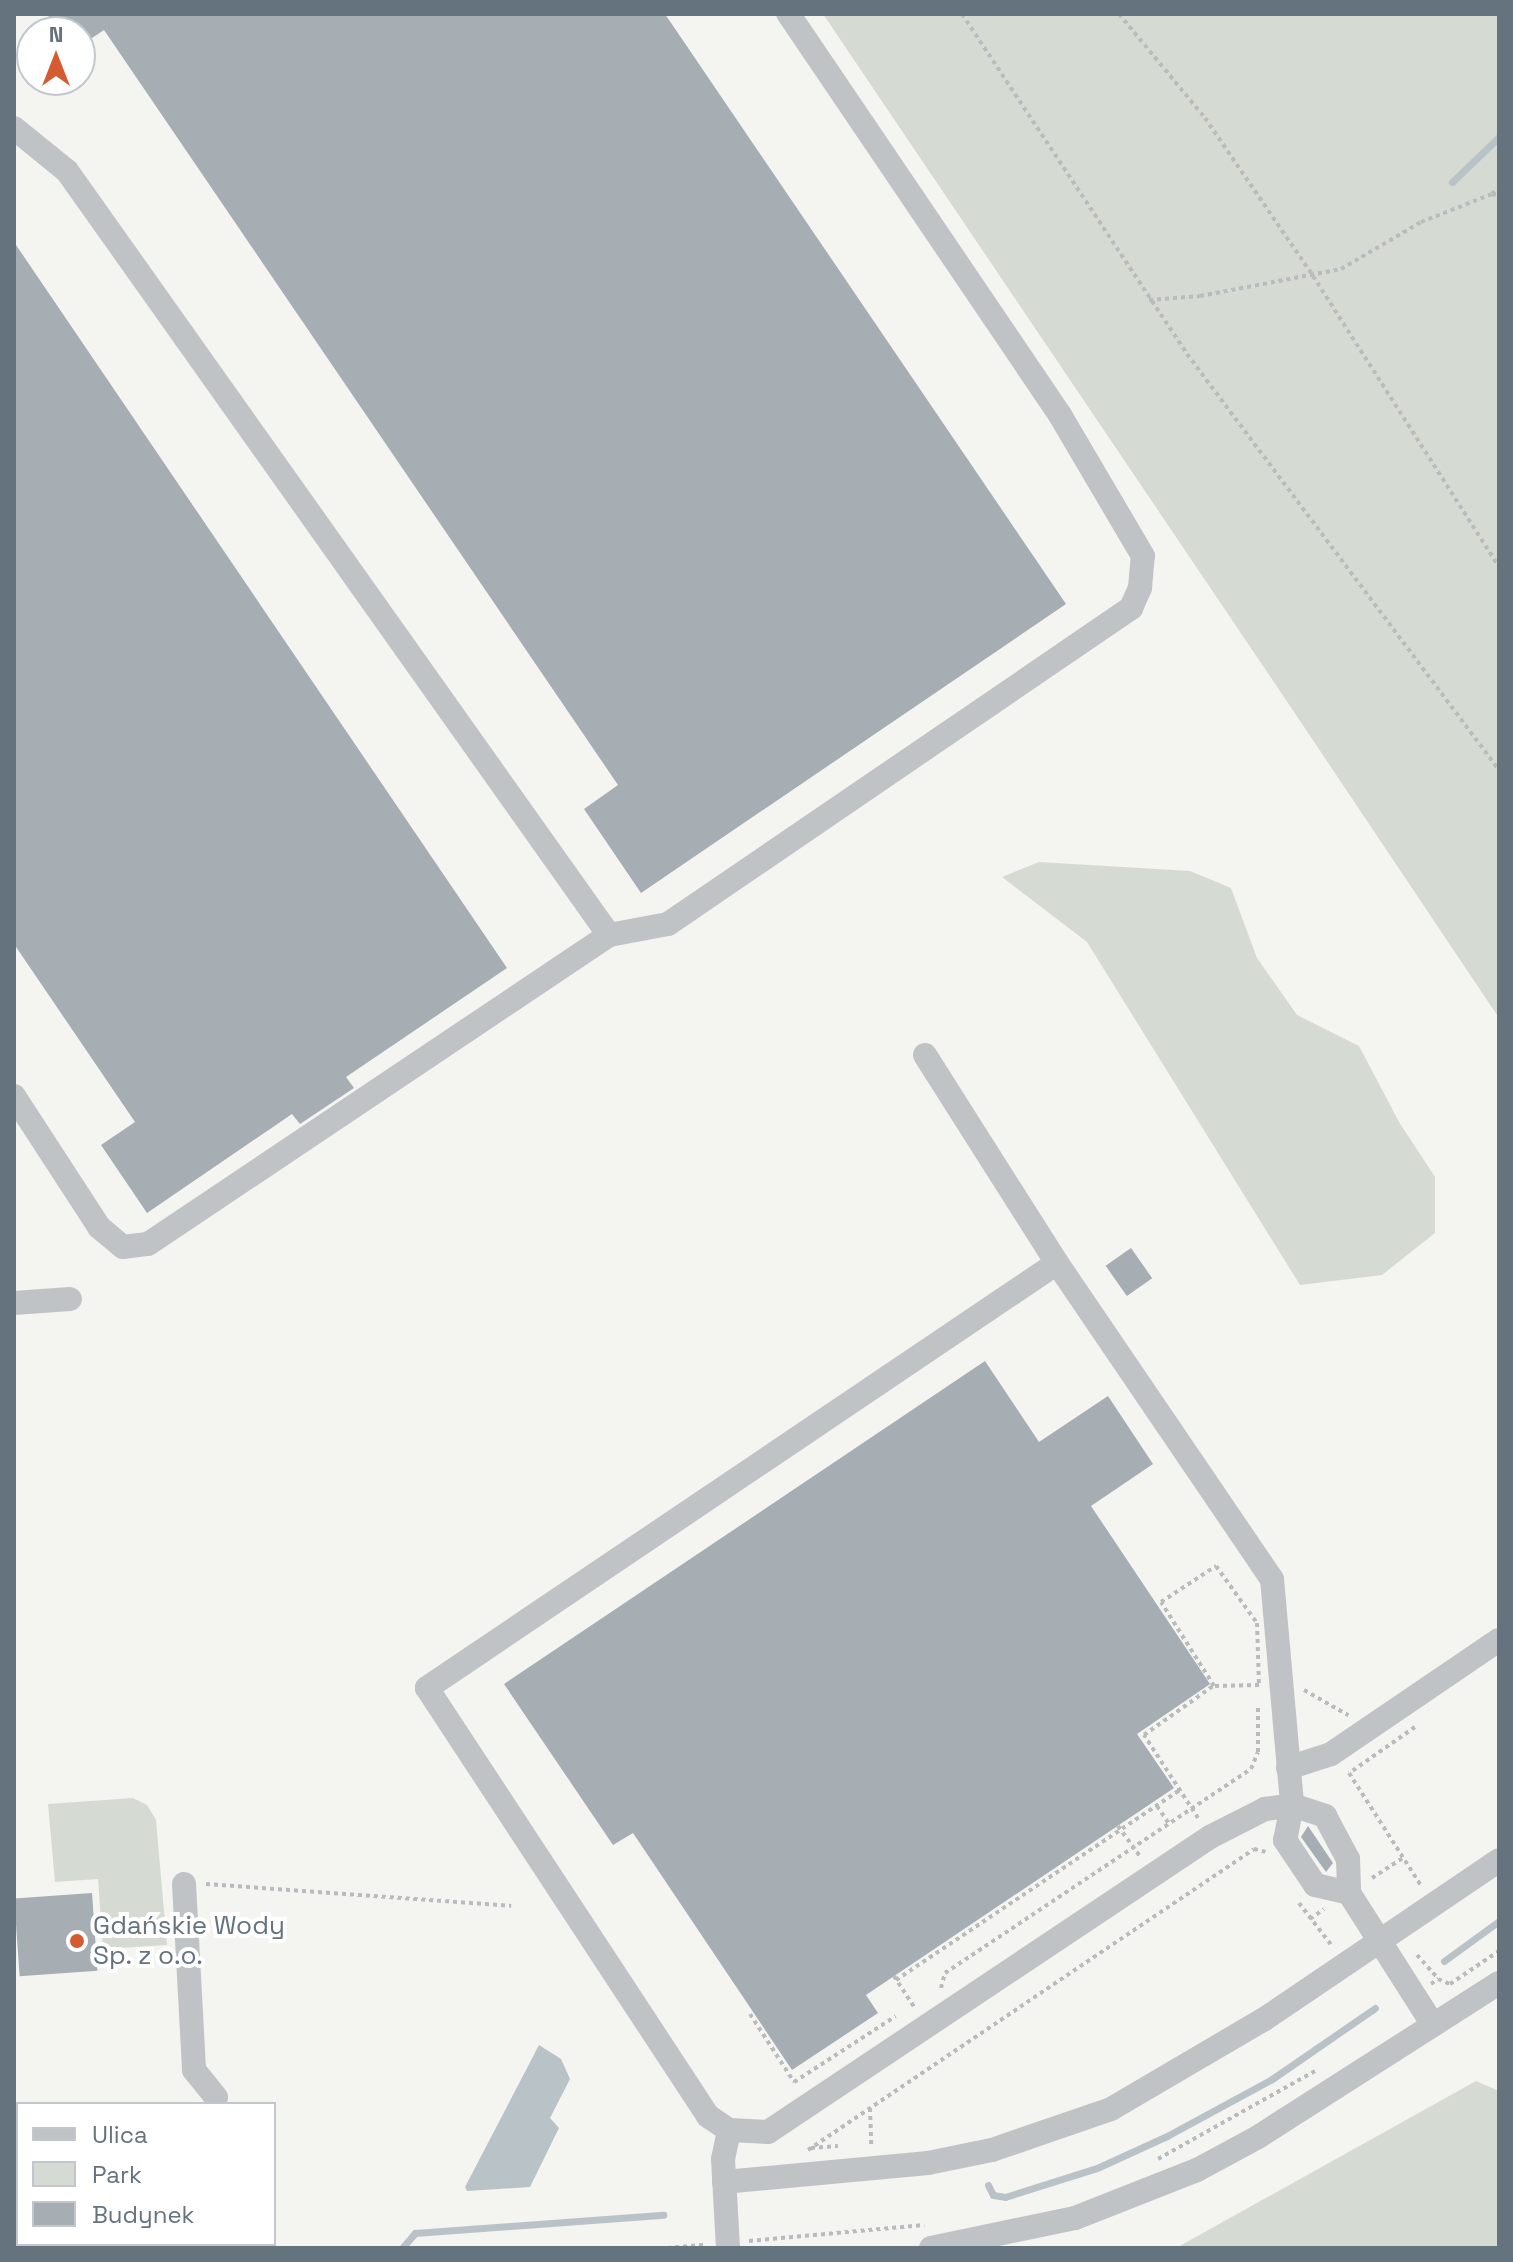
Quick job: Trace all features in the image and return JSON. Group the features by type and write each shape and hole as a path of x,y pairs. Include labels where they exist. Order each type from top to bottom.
{"street":[{"path":"14,1096 99,1227 123,1247 148,1244 609,935 668,924 1131,608 1140,588 1143,556 1060,415 788,14"},
{"path":"14,128 67,171 609,935"},
{"path":"925,1055 1057,1263 1272,1579 1270,1685 1288,1768 1292,1805 1285,1840 1315,1885 1349,1893"},
{"path":"1057,1263 427,1688 708,2116 729,2130 768,2132 1244,1815 1292,1805 1325,1816 1348,1859 1349,1893 1416,1993 1433,2025"},
{"path":"14,1303 70,1299"},
{"path":"1288,1768 1331,1754 1499,1640"},
{"path":"724,2182 928,2163 1054,2130 1164,2081 1435,1907 1499,1860"},
{"path":"184,1884 194,2070 216,2097"},
{"path":"929,2236 1075,2218 1197,2170 1499,1983"},
{"path":"728,2245 724,2182 729,2130"}],"path":[{"path":"962,14 1149,300 1499,770"},
{"path":"1119,14 1205,118 1313,276 1499,567"},
{"path":"1149,300 1313,276 1341,269 1421,222 1492,194 1499,187"},
{"path":"1492,194 1499,196"},
{"path":"934,1992 944,1985 945,1973 1192,1810 1255,1763 1270,1685 1257,1623 1216,1566 1161,1602 1214,1686"},
{"path":"1210,1837 1144,1735 1214,1686 1297,1686 1371,1728"},
{"path":"1424,1721 1349,1773 1435,1907"},
{"path":"896,1980 1180,1790"},
{"path":"1157,1806 1169,1825"},
{"path":"801,2154 1254,1849 1265,1850 1273,1862"},
{"path":"184,1884 511,1906"},
{"path":"1295,1896 1347,1965"},
{"path":"1413,1946 1438,1979 1450,1984 1499,1951"},
{"path":"1416,1993 1438,1979"},
{"path":"750,2014 794,2082 924,1999"},
{"path":"1144,2165 1317,2070"},
{"path":"857,2145 872,2144 870,2108"},
{"path":"811,2148 841,2146"},
{"path":"667,2248 929,2236"}],"green space":[{"path":"823,14 1499,14 1499,1018 1286,700"},
{"path":"1039,862 1190,871 1231,888 1257,958 1297,1015 1359,1046 1399,1122 1435,1177 1435,1233 1382,1275 1300,1285 1087,942 1002,877"},
{"path":"133,1798 147,1805 156,1820 167,1945 103,1949 98,1879 55,1882 48,1804"},
{"path":"1476,2081 1499,2091 1499,2248 1176,2248"}],"shaded area":[{"path":"539,2045 561,2059 570,2079 550,2118 559,2128 530,2187 467,2191 465,2187"}],"building":[{"path":"47,14 665,14 1066,604 641,893 584,809 618,785 104,30 96,35 96,16"},
{"path":"14,242 507,968 346,1077 354,1088 300,1124 292,1114 147,1213 101,1145 135,1122 14,944"},
{"path":"1131,1248 1152,1278 1127,1296 1106,1266"},
{"path":"985,1361 1039,1442 1108,1396 1153,1464 1091,1506 1210,1684 1137,1734 1174,1788 866,1995 878,2013 792,2070 633,1833 613,1845 504,1684"},
{"path":"1308,1826 1333,1863 1326,1872 1301,1837"},
{"path":"92,1893 97,1971 20,1976 14,1898"}],"waterway":[{"path":"1452,182 1499,137"},
{"path":"1444,1961 1499,1921"},
{"path":"988,2185 993,2195 1005,2197 1097,2168 1167,2136 1272,2079 1375,2008"},
{"path":"402,2248 415,2233 663,2215"}],"place":[{"name":"Gdańskie Wody Sp. z o.o.","path":"77,1941"}]}
